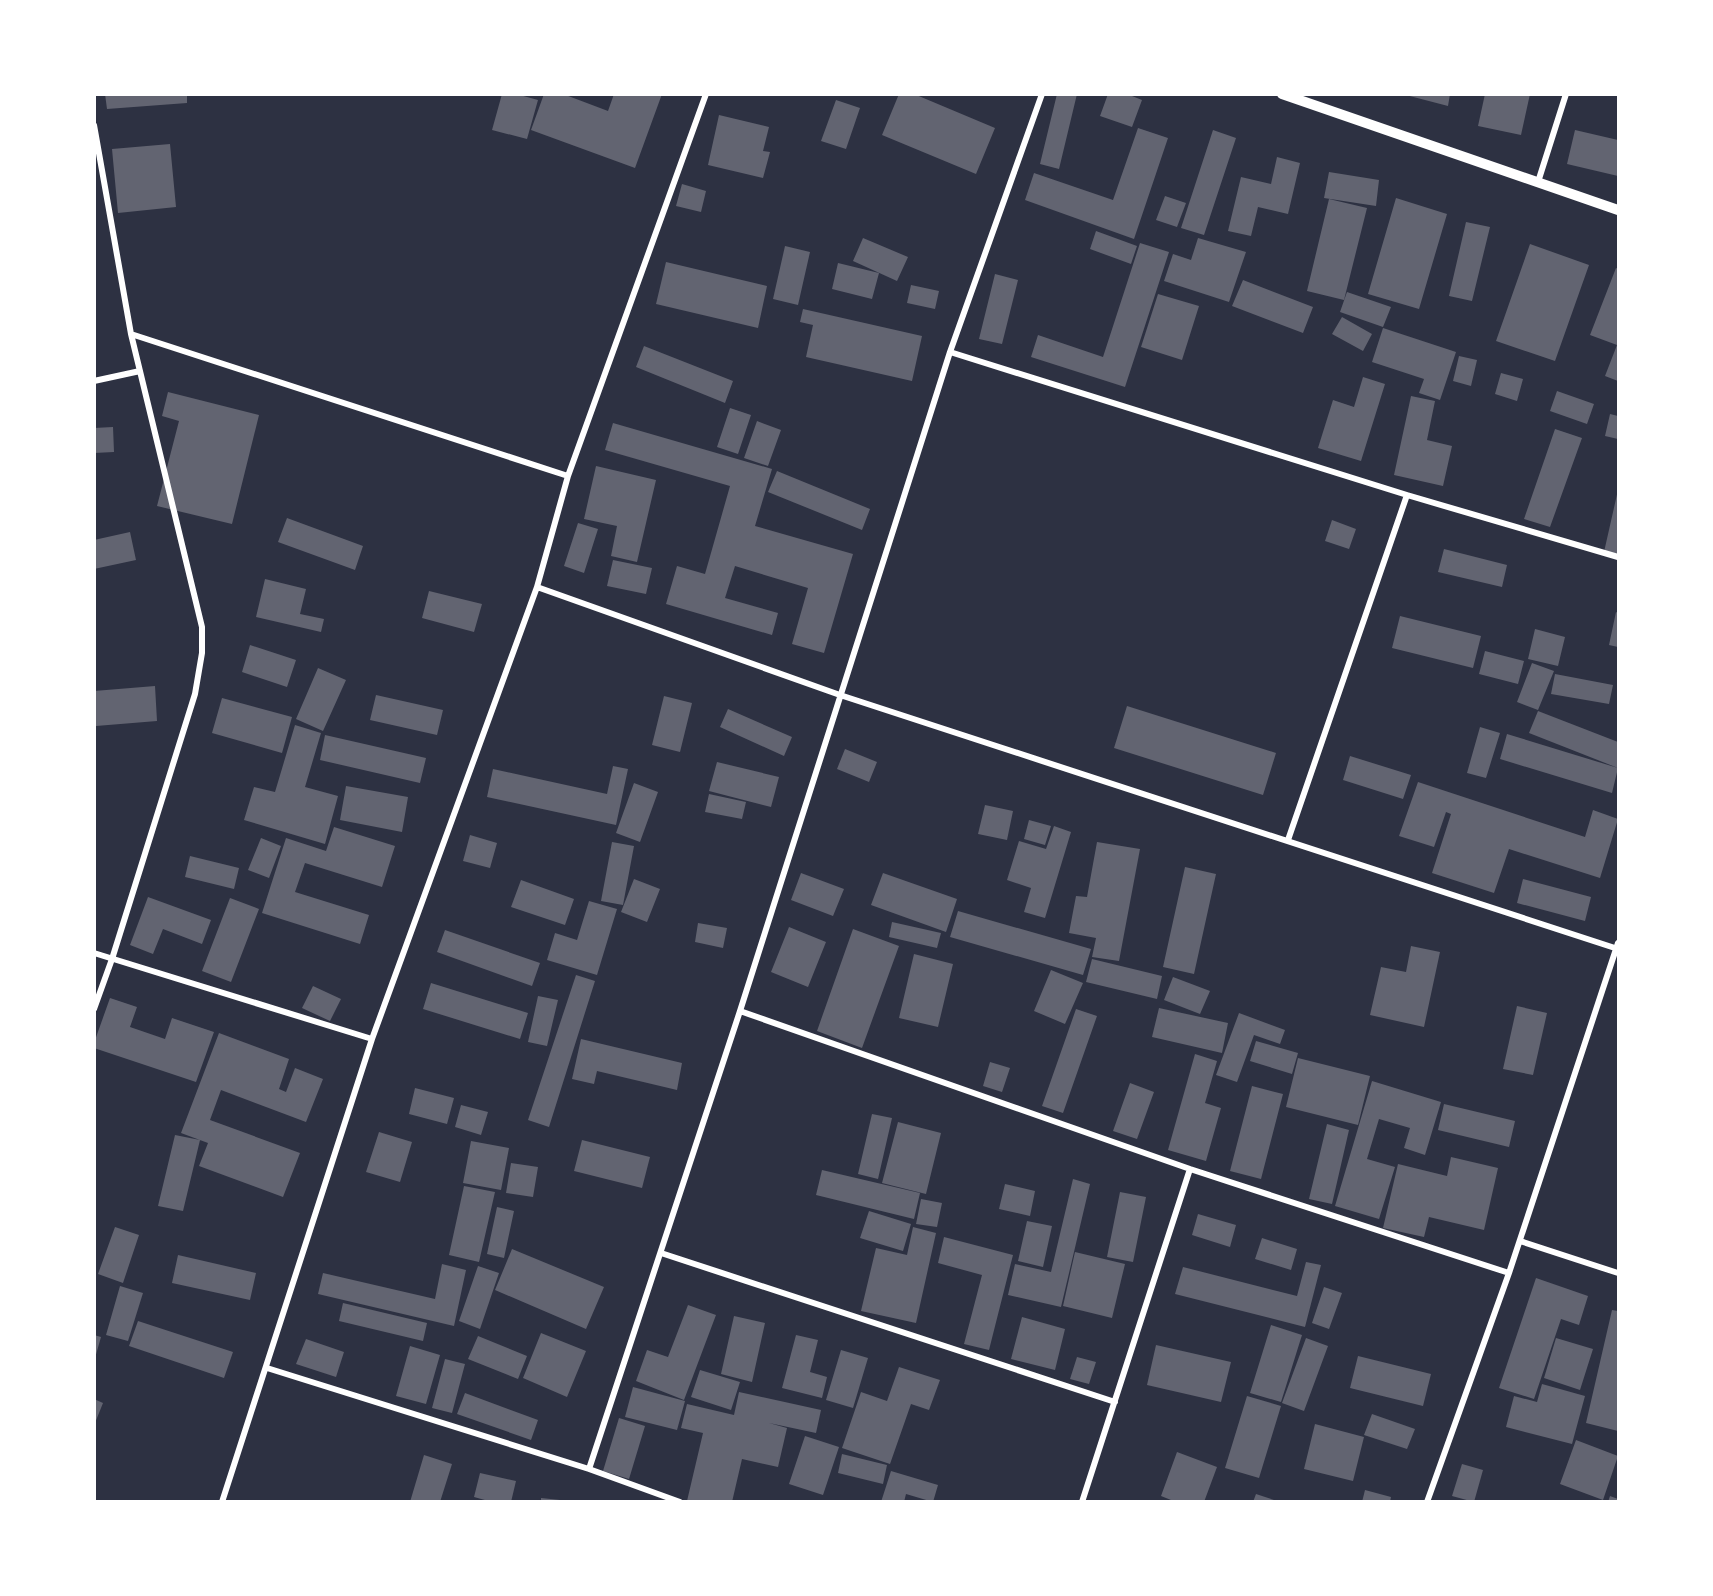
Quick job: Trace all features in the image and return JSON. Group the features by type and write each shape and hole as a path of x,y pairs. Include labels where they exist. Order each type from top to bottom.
{"street":[{"path":"222,1502 372,1039 537,587 568,476 706,94"},
{"path":"590,1469 741,1011 950,352 1042,94"},
{"path":"1282,94 1618,210"},
{"path":"1538,182 1566,94"},
{"path":"94,125 131,334 202,627 202,654 195,694 112,959 94,1009"},
{"path":"131,334 568,476"},
{"path":"950,352 1407,495 1618,557"},
{"path":"94,381 141,372"},
{"path":"1288,840 1407,495"},
{"path":"537,587 840,695 1618,947 1509,1273 1427,1502"},
{"path":"94,953 372,1039"},
{"path":"741,1011 1190,1169 1509,1273"},
{"path":"1082,1502 1190,1169"},
{"path":"1520,1241 1618,1273"},
{"path":"661,1253 1115,1402"},
{"path":"267,1368 590,1469 680,1502"}],"building":[{"path":"105,94 187,94 187,103 107,109"},
{"path":"502,94 516,94 538,100 527,139 492,130"},
{"path":"544,94 563,94 608,111 614,94 662,94 635,168 531,130"},
{"path":"899,94 914,94 995,128 976,174 882,135"},
{"path":"1057,94 1077,94 1059,169 1040,164"},
{"path":"1108,94 1127,94 1142,100 1132,127 1100,116"},
{"path":"1402,94 1450,94 1448,106"},
{"path":"1485,94 1530,94 1521,135 1478,126"},
{"path":"836,100 860,108 846,149 821,141"},
{"path":"719,115 769,127 763,151 770,152 763,178 708,165"},
{"path":"1138,128 1168,138 1134,239 1025,200 1034,173 1113,200"},
{"path":"1213,130 1236,138 1204,235 1181,228"},
{"path":"1575,130 1618,140 1618,176 1567,164"},
{"path":"170,144 176,207 118,213 112,149"},
{"path":"1277,157 1300,163 1288,214 1258,207 1251,236 1228,231 1241,177 1271,184"},
{"path":"1329,172 1379,180 1376,206 1324,198"},
{"path":"682,184 706,191 701,212 676,206"},
{"path":"1165,196 1186,203 1177,227 1156,220"},
{"path":"1396,198 1447,214 1419,309 1368,294"},
{"path":"1329,199 1367,208 1344,300 1307,291"},
{"path":"1466,222 1490,227 1472,301 1449,296"},
{"path":"1096,231 1137,246 1131,264 1090,249"},
{"path":"863,238 908,257 897,281 853,261"},
{"path":"1198,238 1246,252 1229,302 1164,281 1173,254 1191,260"},
{"path":"1140,243 1169,252 1125,387 1031,357 1038,335 1103,357"},
{"path":"1530,244 1589,265 1555,361 1496,341"},
{"path":"785,246 810,252 798,305 773,299"},
{"path":"666,262 767,286 758,328 656,304"},
{"path":"838,263 879,273 872,299 832,289"},
{"path":"1616,268 1618,269 1618,381 1605,376 1617,345 1590,335"},
{"path":"995,274 1018,280 1002,344 979,339"},
{"path":"1243,280 1313,307 1303,333 1232,306"},
{"path":"911,285 939,291 935,309 907,303"},
{"path":"1347,292 1391,307 1383,327 1340,312"},
{"path":"1158,294 1199,306 1182,360 1141,347"},
{"path":"803,309 922,336 912,381 806,357 813,325 800,322"},
{"path":"1342,317 1372,334 1363,351 1332,334"},
{"path":"1383,328 1456,352 1440,400 1419,393 1424,379 1372,362"},
{"path":"644,346 733,381 725,403 636,367"},
{"path":"1459,356 1477,360 1471,386 1453,381"},
{"path":"1501,373 1523,379 1517,401 1495,394"},
{"path":"1363,377 1385,384 1361,461 1318,448 1333,400 1354,407"},
{"path":"1557,391 1594,404 1587,424 1550,411"},
{"path":"168,392 259,415 232,524 157,506 179,421 162,416"},
{"path":"1411,396 1435,401 1427,440 1452,446 1443,486 1394,475"},
{"path":"730,408 751,415 738,454 717,447"},
{"path":"1610,414 1618,416 1618,439 1605,436"},
{"path":"757,421 781,430 768,466 744,458"},
{"path":"613,423 772,469 755,526 853,554 824,653 792,644 808,588 735,566 725,598 778,613 772,635 666,604 677,566 705,574 730,486 605,450"},
{"path":"113,427 114,452 94,453 94,428"},
{"path":"1555,429 1582,438 1550,527 1524,519"},
{"path":"596,466 656,480 637,562 611,556 617,526 584,519"},
{"path":"777,471 870,509 862,530 768,492"},
{"path":"1618,490 1618,556 1604,552"},
{"path":"287,518 363,546 355,570 278,542"},
{"path":"1332,520 1356,529 1349,549 1325,541"},
{"path":"578,523 598,529 584,573 564,566"},
{"path":"130,532 136,560 94,569 94,540"},
{"path":"1444,549 1507,565 1502,587 1438,572"},
{"path":"613,560 652,568 646,594 607,586"},
{"path":"265,579 306,589 300,614 324,619 321,632 256,617"},
{"path":"429,591 482,604 474,632 422,618"},
{"path":"1616,612 1618,613 1618,647 1609,645"},
{"path":"1400,616 1481,636 1473,668 1392,648"},
{"path":"1535,629 1565,637 1558,666 1528,659"},
{"path":"250,645 296,660 287,687 242,672"},
{"path":"1485,651 1524,661 1518,684 1479,674"},
{"path":"1532,663 1554,671 1538,710 1517,702"},
{"path":"318,668 346,680 323,731 296,719"},
{"path":"1555,674 1613,685 1609,704 1551,694"},
{"path":"155,686 157,721 96,726 94,691"},
{"path":"376,695 443,710 437,735 370,720"},
{"path":"664,696 692,703 680,752 652,745"},
{"path":"222,698 292,717 282,753 212,733"},
{"path":"1127,706 1276,753 1263,795 1114,748"},
{"path":"728,709 792,737 784,756 720,727"},
{"path":"1538,711 1618,742 1618,768 1529,733"},
{"path":"295,725 321,733 305,787 338,796 325,844 244,820 254,787 275,792"},
{"path":"1480,727 1500,733 1486,778 1467,773"},
{"path":"1507,734 1618,768 1612,793 1500,759"},
{"path":"325,735 426,758 420,783 320,760"},
{"path":"845,749 877,762 869,782 837,769"},
{"path":"1350,756 1411,775 1403,799 1343,780"},
{"path":"717,762 779,777 771,807 709,791"},
{"path":"613,766 628,769 616,825 487,797 493,769 607,794"},
{"path":"1418,782 1585,837 1593,810 1618,819 1600,878 1509,849 1494,893 1432,873 1451,814 1446,812 1434,847 1399,836"},
{"path":"634,783 658,792 640,842 616,833"},
{"path":"346,786 408,797 402,832 340,820"},
{"path":"709,794 746,802 742,819 705,812"},
{"path":"985,805 1013,811 1007,840 978,834"},
{"path":"1029,820 1051,826 1045,845 1024,839"},
{"path":"1054,826 1071,832 1045,918 1024,912 1031,888 1007,880 1019,841 1046,849"},
{"path":"334,827 395,846 382,887 305,863 295,892 369,915 360,944 262,913 286,838 326,851"},
{"path":"470,835 497,843 490,868 463,861"},
{"path":"261,838 281,846 269,878 248,870"},
{"path":"612,842 634,846 623,905 601,901"},
{"path":"1097,842 1140,849 1119,961 1092,957 1096,938 1069,933 1076,896 1087,897"},
{"path":"190,856 239,868 234,889 185,877"},
{"path":"1185,867 1216,874 1194,974 1163,967"},
{"path":"801,873 844,889 833,916 791,900"},
{"path":"883,873 957,899 946,932 871,905"},
{"path":"634,879 660,889 647,922 621,912"},
{"path":"1523,879 1591,897 1585,921 1517,903"},
{"path":"521,880 574,899 565,925 511,907"},
{"path":"148,897 211,920 202,944 163,929 153,954 130,945"},
{"path":"230,898 259,909 231,982 202,971"},
{"path":"589,901 617,909 597,975 547,960 555,933 577,940"},
{"path":"958,911 1091,949 1083,975 950,937"},
{"path":"892,922 941,933 937,948 889,937"},
{"path":"698,923 727,928 723,948 695,942"},
{"path":"789,927 826,942 808,987 771,972"},
{"path":"853,929 899,946 862,1048 817,1031"},
{"path":"445,930 540,963 532,986 437,952"},
{"path":"1411,946 1440,952 1424,1027 1370,1015 1381,967 1406,972"},
{"path":"914,954 953,964 938,1027 899,1018"},
{"path":"1092,959 1162,976 1157,999 1086,982"},
{"path":"1051,970 1083,983 1065,1024 1034,1011"},
{"path":"576,975 595,981 549,1127 528,1120"},
{"path":"1173,977 1210,991 1200,1014 1164,1000"},
{"path":"431,983 528,1013 520,1039 423,1009"},
{"path":"313,986 341,999 330,1021 302,1008"},
{"path":"538,996 558,1000 547,1046 528,1042"},
{"path":"110,998 137,1007 130,1027 165,1039 172,1018 214,1032 196,1082 94,1048"},
{"path":"1517,1006 1547,1013 1533,1075 1503,1069"},
{"path":"1159,1008 1228,1023 1222,1053 1152,1037"},
{"path":"1076,1009 1097,1016 1063,1113 1042,1106"},
{"path":"1239,1013 1285,1030 1280,1044 1254,1035 1237,1082 1216,1075"},
{"path":"219,1033 289,1059 279,1089 286,1092 295,1068 323,1079 306,1122 221,1090 210,1120 300,1153 283,1197 199,1166 208,1143 181,1133"},
{"path":"581,1039 682,1063 677,1090 597,1071 594,1084 572,1079"},
{"path":"1256,1041 1298,1053 1292,1074 1250,1061"},
{"path":"1195,1054 1217,1061 1205,1103 1221,1108 1206,1161 1168,1150"},
{"path":"1298,1058 1370,1076 1358,1125 1286,1107"},
{"path":"990,1062 1010,1068 1002,1092 983,1086"},
{"path":"1372,1081 1441,1102 1425,1155 1404,1148 1410,1128 1379,1119 1367,1159 1395,1167 1379,1219 1335,1206"},
{"path":"1130,1083 1154,1092 1137,1139 1113,1131"},
{"path":"1252,1086 1283,1094 1261,1179 1230,1171"},
{"path":"415,1088 454,1098 447,1124 409,1114"},
{"path":"1444,1104 1515,1121 1509,1147 1438,1130"},
{"path":"461,1105 488,1112 481,1135 455,1127"},
{"path":"872,1114 892,1118 878,1179 858,1174"},
{"path":"898,1122 941,1133 926,1194 882,1183"},
{"path":"1327,1124 1349,1130 1332,1204 1309,1199"},
{"path":"379,1132 412,1142 400,1182 366,1172"},
{"path":"175,1135 200,1140 183,1211 158,1206"},
{"path":"582,1140 650,1157 642,1188 574,1171"},
{"path":"471,1141 509,1148 501,1190 463,1183"},
{"path":"1451,1157 1498,1168 1484,1230 1429,1217 1424,1237 1383,1228 1398,1164 1447,1176"},
{"path":"511,1163 538,1167 533,1197 506,1193"},
{"path":"822,1170 920,1193 914,1219 816,1195"},
{"path":"1073,1179 1090,1184 1061,1307 1008,1295 1015,1264 1051,1272"},
{"path":"1005,1184 1035,1191 1030,1216 999,1209"},
{"path":"464,1186 495,1192 479,1262 449,1255"},
{"path":"1120,1192 1146,1197 1133,1262 1107,1257"},
{"path":"921,1199 942,1203 937,1227 916,1224"},
{"path":"497,1207 514,1211 504,1258 487,1254"},
{"path":"869,1211 911,1224 903,1251 860,1238"},
{"path":"1198,1214 1236,1225 1230,1247 1192,1235"},
{"path":"1027,1221 1052,1226 1043,1267 1018,1261"},
{"path":"115,1227 139,1235 123,1283 98,1274"},
{"path":"913,1227 936,1233 916,1323 861,1311 876,1248 907,1255"},
{"path":"944,1237 1013,1255 989,1350 964,1344 982,1275 938,1263"},
{"path":"1262,1238 1297,1249 1291,1270 1255,1259"},
{"path":"512,1249 604,1287 586,1329 495,1290"},
{"path":"1075,1252 1125,1264 1112,1318 1063,1306"},
{"path":"178,1255 256,1273 250,1300 172,1283"},
{"path":"1306,1262 1321,1265 1305,1327 1175,1294 1183,1267 1297,1296"},
{"path":"442,1264 466,1270 454,1326 318,1294 323,1273 435,1299"},
{"path":"478,1266 499,1273 480,1329 459,1321"},
{"path":"1536,1278 1588,1296 1579,1325 1561,1319 1534,1399 1499,1388"},
{"path":"120,1286 143,1293 128,1341 106,1335"},
{"path":"1324,1287 1342,1293 1329,1329 1312,1323"},
{"path":"343,1303 427,1323 423,1341 339,1321"},
{"path":"688,1305 716,1315 684,1400 636,1381 647,1350 668,1357"},
{"path":"1612,1310 1618,1311 1618,1431 1586,1423"},
{"path":"734,1316 765,1323 752,1382 721,1374"},
{"path":"1022,1317 1065,1329 1055,1370 1011,1359"},
{"path":"138,1321 233,1352 224,1378 129,1346"},
{"path":"1271,1325 1302,1335 1281,1402 1250,1393"},
{"path":"541,1333 586,1351 567,1397 523,1378"},
{"path":"94,1335 101,1337 95,1358 94,1358"},
{"path":"796,1335 818,1340 810,1372 827,1377 822,1398 782,1388"},
{"path":"478,1336 527,1356 518,1379 468,1359"},
{"path":"1306,1338 1328,1346 1304,1411 1282,1403"},
{"path":"1556,1338 1593,1349 1580,1390 1544,1378"},
{"path":"306,1339 344,1352 336,1377 296,1364"},
{"path":"1156,1345 1231,1362 1221,1402 1147,1385"},
{"path":"410,1346 440,1355 426,1404 396,1396"},
{"path":"841,1350 868,1358 853,1408 826,1400"},
{"path":"1358,1356 1431,1374 1423,1406 1350,1388"},
{"path":"1077,1357 1096,1362 1089,1384 1070,1379"},
{"path":"445,1359 465,1364 452,1413 432,1408"},
{"path":"899,1367 940,1380 929,1410 911,1404 890,1464 842,1448 861,1392 887,1401"},
{"path":"700,1370 740,1382 731,1410 691,1397"},
{"path":"1542,1384 1585,1396 1572,1444 1506,1427 1514,1396 1537,1402"},
{"path":"633,1387 685,1401 677,1430 625,1417"},
{"path":"739,1392 821,1410 816,1433 769,1423 787,1428 778,1467 742,1459 732,1502 687,1501 703,1433 681,1428 687,1404 734,1415"},
{"path":"465,1393 538,1420 531,1440 457,1414"},
{"path":"1247,1396 1281,1406 1259,1478 1225,1468"},
{"path":"94,1399 103,1403 95,1423 94,1423"},
{"path":"1372,1414 1415,1429 1407,1449 1364,1435"},
{"path":"619,1418 645,1426 629,1479 603,1471"},
{"path":"1315,1424 1364,1437 1353,1481 1304,1469"},
{"path":"805,1436 839,1447 823,1495 789,1484"},
{"path":"1576,1440 1618,1456 1603,1500 1560,1484"},
{"path":"1177,1452 1217,1467 1204,1502 1176,1502 1161,1496"},
{"path":"842,1454 887,1465 883,1484 838,1473"},
{"path":"424,1455 452,1464 440,1502 410,1502"},
{"path":"1462,1464 1483,1470 1474,1502 1452,1496"},
{"path":"891,1471 938,1485 933,1502 906,1494 904,1502 881,1502"},
{"path":"480,1473 516,1481 511,1502 492,1502 474,1497"},
{"path":"1365,1490 1391,1497 1390,1502 1362,1502"},
{"path":"1256,1494 1277,1501 1277,1502 1253,1502"},
{"path":"1610,1496 1618,1499 1618,1502 1608,1502"},
{"path":"541,1498 560,1500 560,1502 541,1502"}]}
